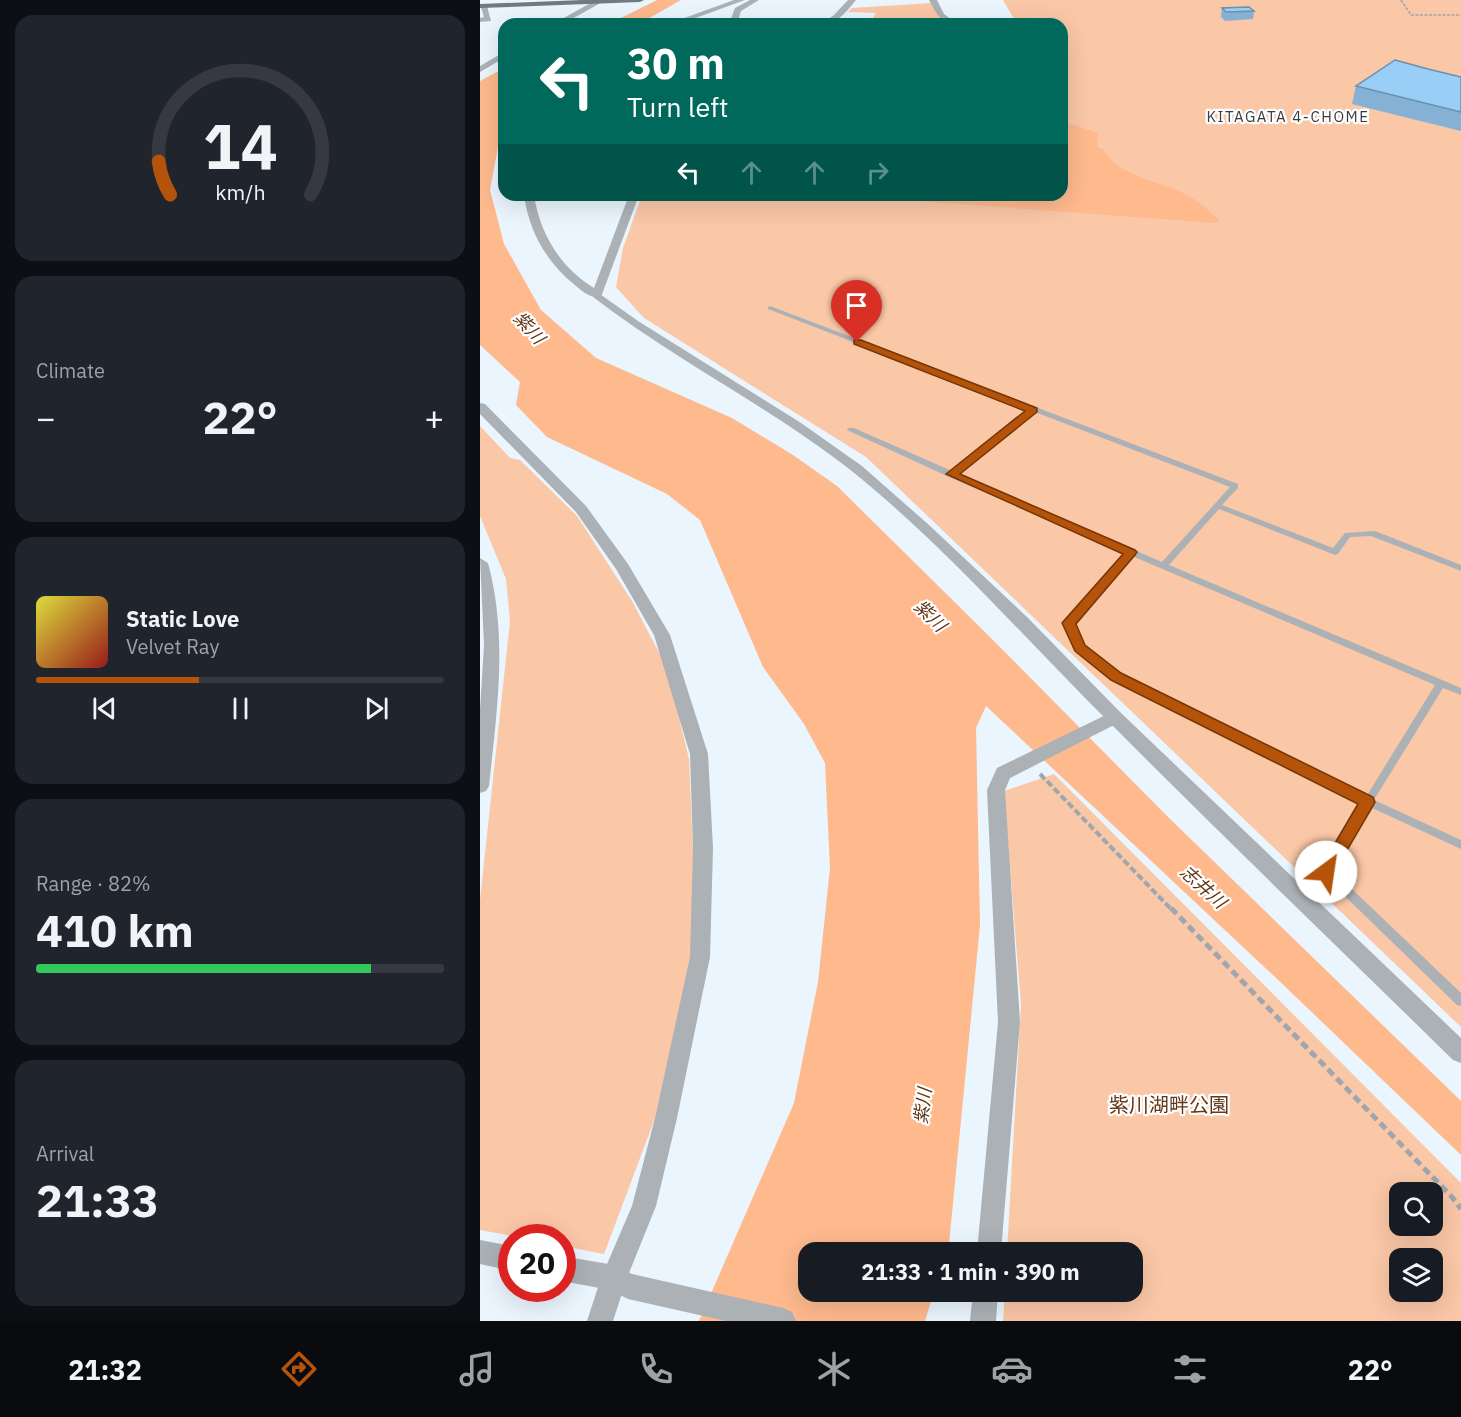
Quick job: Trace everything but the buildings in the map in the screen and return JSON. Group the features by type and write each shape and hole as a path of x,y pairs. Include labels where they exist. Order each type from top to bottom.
{"main road":[{"path":"481,6 640,0"}],"street":[{"path":"689,18 741,0"},
{"path":"735,18 738,10 755,0"},
{"path":"835,18 852,0"},
{"path":"933,0 945,18"},
{"path":"569,18 600,2"},
{"path":"480,20 488,18 481,6"},
{"path":"480,70 498,58"},
{"path":"530,201 531,210 553,258 583,288 796,426 857,470 924,528 1022,622 1114,717 1461,1053"},
{"path":"597,295 632,201"},
{"path":"480,407 581,509 623,567 662,635 699,754 703,848 700,957 666,1118 644,1206 621,1282 600,1321"},
{"path":"480,563 486,579 493,643 480,786"},
{"path":"990,1242 1009,1022 996,790 1003,774 1114,717"},
{"path":"480,1252 498,1255"},
{"path":"576,1271 783,1321"},
{"path":"983,1321 985,1302"}],"lane":[{"path":"770,308 1235,486 1163,566"},
{"path":"952,474 1033,410"},
{"path":"851,430 1163,566 1461,692"},
{"path":"1218,506 1335,552 1348,535 1372,533 1461,568"},
{"path":"1131,552 1069,623 1080,648 1116,677 1368,802 1461,845"},
{"path":"1441,683 1326,872 1461,1001"}],"path":[{"path":"1401,0 1411,15 1461,15"},
{"path":"1028,762 1461,1209"}],"green space":[{"path":"1003,0 1461,0 1461,1027 866,457 644,318 616,287 623,248 640,201 1068,201 1068,18 1014,18"},
{"path":"931,3 942,18 873,18 876,13 848,12 852,8"},
{"path":"480,426 510,458 520,460 577,516 632,601 667,668 689,759 693,850 692,954 655,1118 604,1254 576,1249 576,1224 498,1224 498,1233 480,1230 480,900 510,621 506,579 480,516"},
{"name":"紫川湖畔公園","path":"1054,774 1461,1183 1461,1321 1003,1321 1004,1302 1143,1302 1143,1242 1008,1242 1021,1005 1004,791"}],"water":[{"path":"657,0 681,0 650,18 621,18"},
{"path":"498,71 498,147 490,190 504,244 541,310 596,358 732,418 793,455 837,486 1169,818 1461,1101 1461,1155 986,706 976,728 980,925 949,1242 798,1242 798,1302 931,1302 925,1321 699,1321 794,1103 818,982 830,868 825,763 804,724 763,667 700,520 667,494 547,437 516,405 520,382 480,345 480,81"},
{"path":"1068,123 1098,133 1097,147 1103,149 1119,166 1142,178 1189,196 1219,220 1216,223 919,201 1068,201"}],"district":[{"name":"KITAGATA 4-CHOME","path":"1288,117"}],"route":[{"path":"857,342 1033,410 952,474 1131,552 1069,623 1080,648 1116,677 1368,802 1326,872"}],"water label":[{"name":"紫川","path":"529,328"},
{"name":"紫川","path":"930,616"},
{"name":"志井川","path":"1203,887"},
{"name":"紫川","path":"923,1106"}]}
